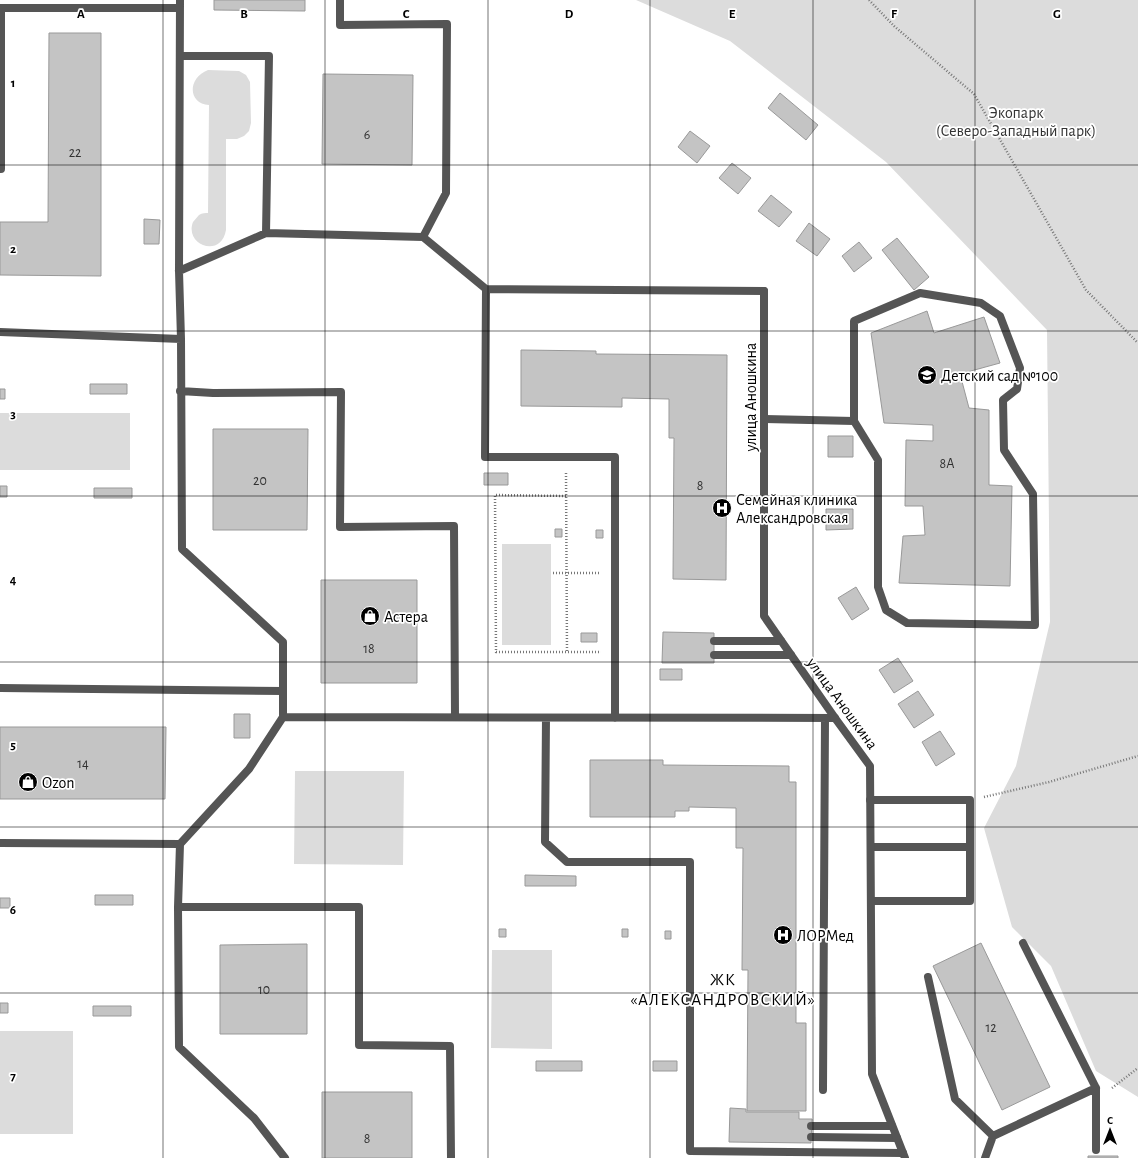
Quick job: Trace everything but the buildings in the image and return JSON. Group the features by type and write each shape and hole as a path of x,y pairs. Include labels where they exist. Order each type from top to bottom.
{"street":[{"path":"340,0 340,25 447,24 446,194 423,237"},
{"path":"0,169 1,8 180,4 179,271 181,339 180,391 182,548 283,642 283,717 249,769 180,844 178,907 179,1047 254,1118 285,1158"},
{"path":"180,56 269,56 266,233"},
{"path":"179,271 266,233 423,237 486,289 486,457 615,457 615,718"},
{"name":"улица Аношкина","path":"486,289 764,291 764,616 870,766 872,1074 904,1155"},
{"path":"920,292 981,303 1000,316 1020,368 1017,388 1003,400 1004,450 1033,494 1035,625 907,623 886,610 878,588 878,460 854,421 854,321 920,292"},
{"path":"0,332 181,339"},
{"path":"180,391 213,393 341,392 340,527 454,526 455,717"},
{"path":"765,419 854,421"},
{"path":"714,641 781,641"},
{"path":"714,655 791,655"},
{"path":"0,688 283,691"},
{"path":"283,717 835,718"},
{"path":"546,718 545,842 567,862 690,862 690,1152 904,1155"},
{"path":"823,1090 825,718"},
{"path":"870,800 970,800 970,901 871,901"},
{"path":"0,843 180,844"},
{"path":"871,847 970,847"},
{"path":"178,907 359,907 359,1046 450,1046 451,1158"},
{"path":"1023,943 1096,1088 1096,1150"},
{"path":"928,977 955,1099 993,1136"},
{"path":"985,1158 993,1136 1096,1088"},
{"path":"811,1126 892,1126"},
{"path":"811,1137 897,1138"}],"path":[{"path":"869,0 894,26 974,94 1086,290 1138,343"},
{"path":"566,457 567,653"},
{"path":"566,496 494,495 496,652 615,652"},
{"path":"553,573 615,573"},
{"path":"970,800 1049,782 1138,756"},
{"path":"1112,1088 1138,1068"}],"green space":[{"name":"Экопарк (Северо-Западный парк)","path":"636,0 1138,0 1138,1097 1096,1071 1051,966 1012,927 984,828 1016,766 1050,622 1047,330 886,162 730,41"},
{"path":"208,70 239,71 246,75 250,82 251,123 249,131 244,136 237,139 226,139 226,230 223,239 217,244 204,246 194,237 192,230 193,222 199,215 208,213 209,105 202,104 197,100 194,96 193,90 196,79"},
{"path":"0,413 130,413 130,470 0,470"},
{"path":"502,544 551,544 551,645 502,645"},
{"path":"295,771 404,771 403,865 294,864"},
{"path":"492,950 552,950 552,1049 491,1048"},
{"path":"0,1031 73,1031 73,1134 0,1134"}],"place":[{"name":"Детский сад №100","path":"927,375"},
{"name":"Семейная клиника Александровская","path":"722,508"},
{"name":"Астера","path":"370,616"},
{"name":"Ozon","path":"28,782"},
{"name":"ЛОРМед","path":"783,935"}],"district":[{"name":"ЖК «АЛЕКСАНДРОВСКИЙ»","path":"723,989"}]}
